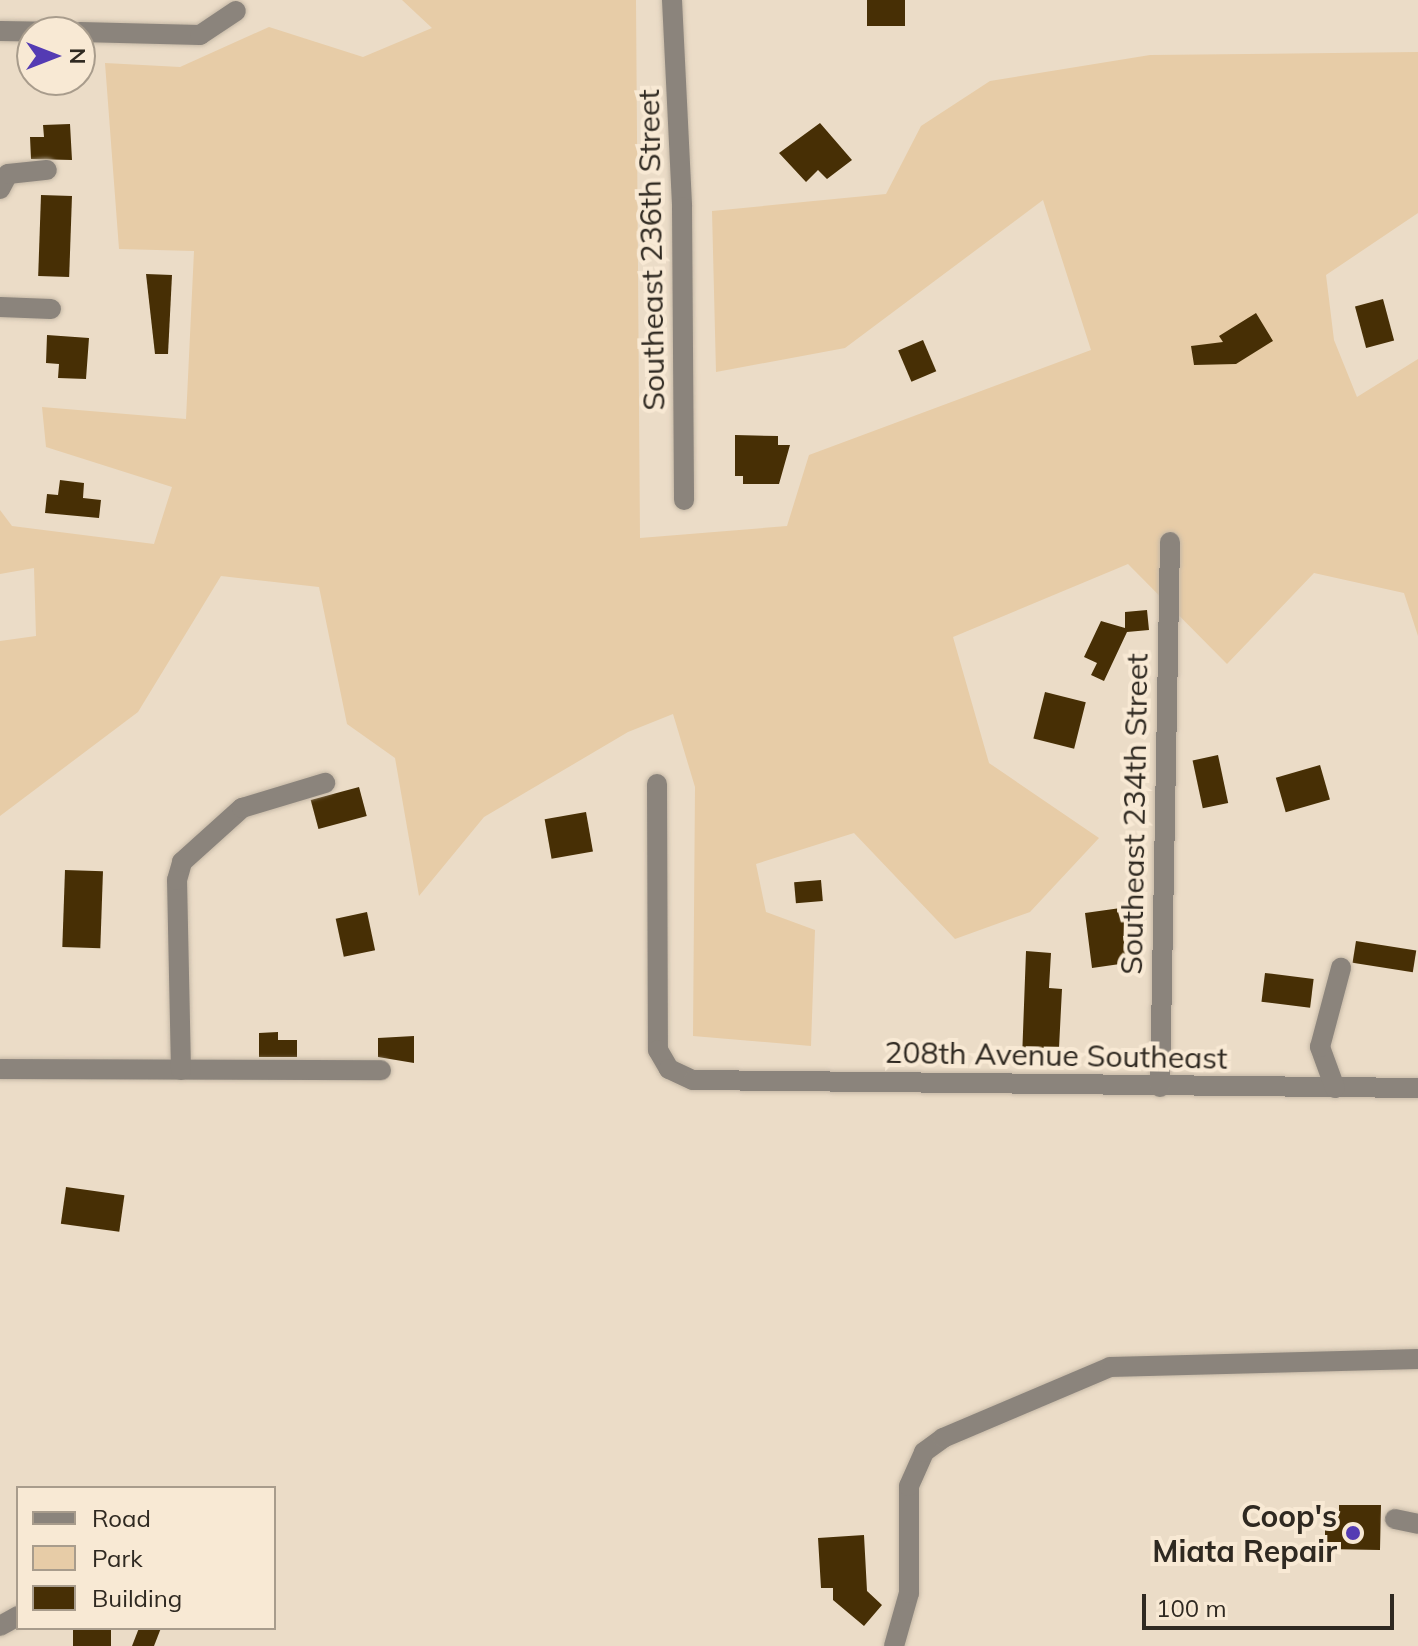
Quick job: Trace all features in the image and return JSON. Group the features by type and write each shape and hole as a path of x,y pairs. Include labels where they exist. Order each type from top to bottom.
{"street":[{"name":"Southeast 236th Street","path":"672,0 682,207 684,500"},
{"path":"96,32 200,35 236,11"},
{"path":"0,189 8,174 47,170"},
{"path":"0,308 51,309"},
{"name":"Southeast 234th Street","path":"1160,1087 1170,542"},
{"path":"181,1070 177,880 182,862 242,808 325,783"},
{"name":"208th Avenue Southeast","path":"657,784 658,1050 669,1069 693,1080 1418,1088"},
{"path":"1335,1088 1320,1047 1341,968"},
{"path":"0,1069 381,1070"},
{"path":"894,1646 909,1593 909,1486 924,1452 943,1438 1110,1367 1418,1359"},
{"path":"1395,1519 1418,1524"}],"green space":[{"path":"402,0 636,0 640,538 787,526 809,455 1091,350 1043,200 845,348 716,372 712,211 886,194 921,126 990,81 1150,55 1418,52 1418,213 1326,275 1334,340 1357,397 1418,359 1418,636 1404,593 1314,573 1227,664 1128,564 953,637 989,763 1099,838 1030,912 955,939 854,833 756,864 766,912 815,930 811,1046 693,1036 695,787 673,714 628,732 484,817 419,896 395,758 347,724 319,587 221,576 138,712 0,816 0,641 36,636 34,568 0,574 0,510 12,526 154,544 172,487 46,447 42,407 186,419 194,251 119,249 105,63 180,67 269,27 363,57 432,28"}],"building":[{"path":"867,0 905,0 905,26 867,26"},
{"path":"820,123 852,160 827,179 818,170 806,182 779,153"},
{"path":"70,124 72,160 31,159 30,137 44,137 43,125"},
{"path":"41,195 72,196 69,277 38,276"},
{"path":"146,274 172,275 168,354 155,354"},
{"path":"1383,299 1394,341 1366,348 1355,307"},
{"path":"1256,313 1273,341 1236,364 1194,365 1191,346 1223,342 1219,336"},
{"path":"47,335 89,338 86,379 58,378 59,364 46,363"},
{"path":"923,340 936,371 911,382 898,351"},
{"path":"735,435 778,436 778,445 790,445 779,484 743,484 743,476 735,476"},
{"path":"60,480 84,483 83,498 101,500 99,518 45,513 47,494 58,495"},
{"path":"1147,610 1149,630 1127,632 1104,681 1091,675 1097,663 1084,657 1101,621 1125,628 1125,612"},
{"path":"1045,692 1086,702 1074,749 1033,739"},
{"path":"1218,755 1228,803 1203,808 1193,760"},
{"path":"1320,765 1330,800 1286,812 1276,778"},
{"path":"359,787 367,816 318,829 311,800"},
{"path":"586,812 593,851 552,859 545,819"},
{"path":"65,870 103,871 100,948 62,947"},
{"path":"821,880 823,901 796,903 794,882"},
{"path":"1142,905 1146,932 1123,936 1127,963 1092,968 1085,913"},
{"path":"367,912 375,950 344,957 336,919"},
{"path":"1356,941 1416,951 1413,972 1353,963"},
{"path":"1026,951 1051,953 1049,988 1062,989 1059,1048 1040,1048 1039,1060 1022,1059"},
{"path":"1265,973 1314,979 1310,1008 1261,1002"},
{"path":"278,1032 278,1040 297,1040 297,1057 259,1057 259,1033"},
{"path":"414,1036 414,1063 378,1057 378,1038"},
{"path":"66,1187 124,1195 119,1232 61,1224"},
{"name":"Coop's Miata Repair","path":"1339,1505 1381,1505 1380,1550 1325,1549 1325,1516 1339,1516"},
{"path":"864,1535 867,1591 882,1605 864,1626 833,1600 833,1588 821,1588 818,1538"},
{"path":"73,1630 111,1630 111,1646 73,1646"},
{"path":"138,1630 160,1630 154,1646 132,1646"}],"place":[{"name":"Coop's Miata Repair","path":"1353,1533"}]}
